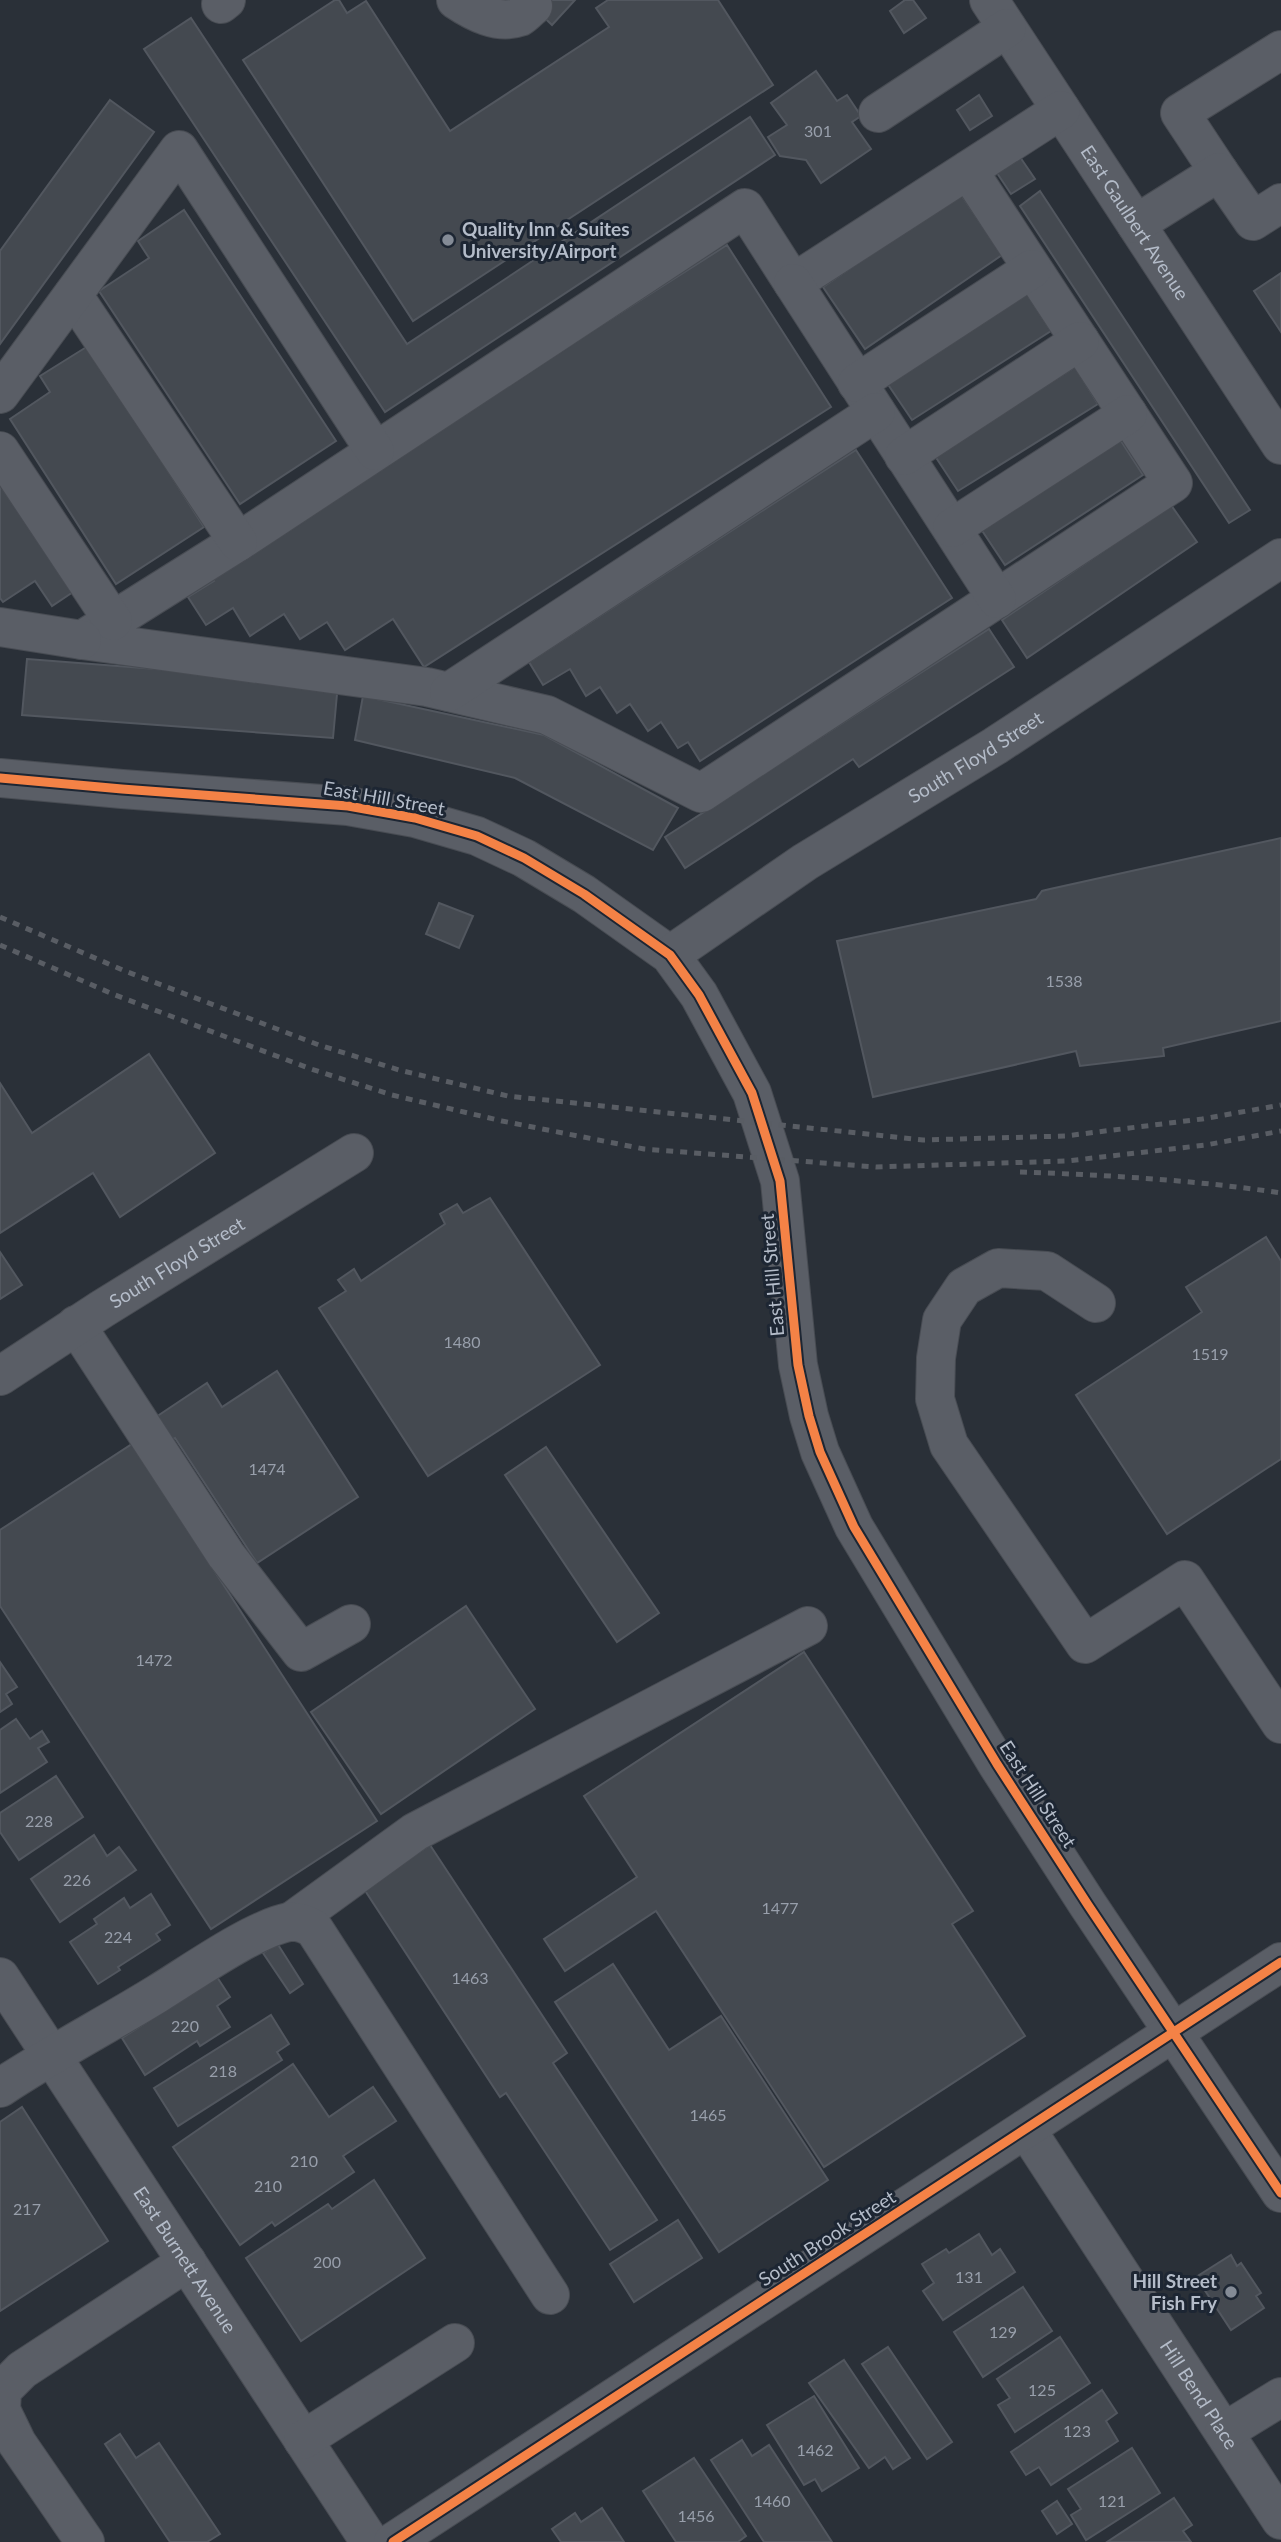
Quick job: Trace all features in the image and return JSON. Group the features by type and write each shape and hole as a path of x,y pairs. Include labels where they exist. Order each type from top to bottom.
{"street":[{"path":"456,0 475,13 500,19 521,17 533,6"},
{"path":"878,113 998,14"},
{"name":"East Gaulbert Avenue","path":"998,14 1281,445"},
{"path":"1281,50 1180,113 1253,221 1281,203"},
{"path":"793,283 1061,110"},
{"path":"0,394 179,150 375,451"},
{"path":"0,626 97,630 427,687 547,715 701,793 1174,483 968,170"},
{"path":"1136,224 1219,172"},
{"path":"97,630 238,542 745,208 997,599"},
{"path":"449,692 866,397 1032,269"},
{"path":"73,295 238,542"},
{"path":"904,456 1080,341"},
{"path":"952,528 1128,414"},
{"path":"0,451 97,630"},
{"name":"South Floyd Street","path":"670,955 805,862 995,746 1281,558"},
{"name":"East Hill Street","path":"0,778 348,806 415,818 477,836 524,858 584,894 670,955 699,995 752,1093 780,1181 799,1365 809,1416 820,1452 854,1527 997,1763 1088,1905 1175,2031 1281,2193"},
{"name":"South Floyd Street","path":"0,1376 76,1325 355,1153"},
{"path":"1096,1303 1047,1271 998,1268 964,1287 942,1320 936,1358 935,1399 949,1445 1085,1644 1185,1580 1281,1724"},
{"path":"76,1325 226,1555 301,1652 351,1624"},
{"path":"0,2088 51,2054 87,2037 256,1934 291,1922 415,1832 808,1626"},
{"path":"291,1922 305,1923 314,1929 550,2295"},
{"name":"East Burnett Avenue","path":"0,1976 370,2542"},
{"name":"South Brook Street","path":"393,2542 1175,2031 1276,1977"},
{"name":"Hill Bend Place","path":"1026,2129 1281,2520"},
{"path":"85,2542 17,2443 1,2410 2,2390 22,2371 187,2262"},
{"path":"303,2440 455,2343"},
{"path":"1224,2432 1281,2397"},
{"path":"1270,2542 1281,2535"}],"building":[{"name":"Quality Inn & Suites University/Airport","path":"335,0 339,0 347,13 366,1 450,131 609,27 596,8 608,0 718,0 773,85 413,321 243,60"},
{"path":"526,0 575,0 552,25"},
{"path":"905,0 913,0 926,18 904,33 890,11"},
{"path":"191,18 407,344 750,117 775,155 385,412 144,49"},
{"path":"816,71 837,101 847,95 861,116 852,122 871,149 821,183 806,160 780,156 768,137 787,125 771,103"},
{"path":"979,95 992,116 970,130 957,110"},
{"path":"110,100 154,132 0,344 0,251"},
{"path":"1020,157 1035,179 1011,194 997,173"},
{"path":"1040,191 1250,510 1229,523 1020,206"},
{"path":"960,193 1002,255 865,349 823,287"},
{"path":"184,210 336,441 240,504 99,291 149,258 138,241"},
{"path":"727,245 831,407 424,667 393,619 345,650 327,622 300,639 284,614 250,636 233,608 206,625 188,597 214,581 210,574"},
{"path":"1281,273 1281,332 1254,291"},
{"path":"1027,294 1051,331 912,420 887,383"},
{"path":"88,346 204,527 116,584 10,419 50,392 40,376"},
{"path":"1075,367 1098,404 958,491 935,456"},
{"path":"1119,438 1143,475 1005,565 981,529"},
{"path":"856,450 952,598 700,761 688,742 678,748 661,722 648,731 630,704 617,713 600,687 586,696 570,669 543,685 529,662"},
{"path":"0,481 73,592 52,606 35,581 3,602 0,598"},
{"path":"1171,505 1197,542 1027,658 1002,620"},
{"path":"989,629 1014,667 859,767 853,759 685,868 665,837"},
{"path":"27,659 338,683 333,738 22,715"},
{"path":"363,696 544,735 678,808 653,850 515,778 355,740"},
{"path":"1281,838 1281,1021 1163,1048 1164,1056 1080,1066 1076,1051 873,1097 837,941 1036,899 1042,891 1050,889"},
{"path":"439,903 473,916 459,948 426,934"},
{"path":"149,1054 215,1153 120,1217 93,1173 0,1233 0,1083 32,1133"},
{"path":"490,1198 600,1365 428,1476 319,1308 346,1291 338,1280 354,1269 361,1281 445,1224 440,1214 457,1204 463,1213"},
{"path":"1266,1237 1281,1261 1281,1459 1167,1534 1076,1395 1202,1312 1186,1287"},
{"path":"0,1252 22,1285 0,1299"},
{"path":"277,1371 358,1497 257,1563 175,1438 171,1440 156,1417 207,1383 222,1407"},
{"path":"132,1444 377,1821 211,1929 0,1606 0,1530"},
{"path":"546,1447 659,1613 617,1642 505,1475"},
{"path":"466,1606 535,1709 381,1814 311,1712"},
{"path":"804,1652 973,1911 952,1924 1025,2036 824,2167 656,1911 565,1971 544,1939 637,1877 584,1796"},
{"path":"0,1662 17,1687 6,1694 12,1704 0,1712"},
{"path":"16,1719 30,1739 42,1731 49,1742 38,1748 47,1762 0,1793 0,1730"},
{"path":"56,1776 83,1817 19,1860 0,1832 0,1813"},
{"path":"94,1835 107,1856 119,1847 136,1870 60,1922 31,1879"},
{"path":"430,1845 567,2053 553,2063 657,2220 610,2250 506,2093 500,2097 364,1889"},
{"path":"151,1894 170,1925 156,1934 160,1940 118,1967 120,1970 98,1984 70,1942 97,1924 94,1919 124,1898 130,1908"},
{"path":"277,1943 303,1984 290,1993 263,1953"},
{"path":"613,1964 669,2050 721,2016 828,2180 719,2252 555,2002"},
{"path":"217,1977 230,1997 217,2006 230,2027 200,2046 197,2041 145,2075 122,2038"},
{"path":"271,2015 289,2044 277,2052 282,2060 178,2126 154,2088"},
{"path":"293,2064 329,2117 373,2087 396,2121 343,2156 354,2172 275,2226 272,2222 240,2245 173,2147"},
{"path":"22,2107 108,2241 0,2311 0,2122"},
{"path":"374,2180 425,2258 301,2341 246,2258 328,2204 332,2209"},
{"path":"678,2220 702,2258 634,2302 610,2264"},
{"path":"979,2234 992,2255 1000,2249 1015,2272 943,2320 923,2291 934,2283 922,2264 946,2249 949,2253"},
{"path":"1231,2255 1237,2266 1241,2263 1261,2293 1256,2296 1264,2308 1231,2330 1196,2277"},
{"path":"1023,2287 1052,2331 983,2377 954,2332"},
{"path":"1060,2337 1090,2383 1015,2432 998,2405 1010,2398 997,2379"},
{"path":"888,2347 952,2442 927,2459 862,2364"},
{"path":"844,2360 910,2458 893,2469 885,2457 869,2468 809,2383"},
{"path":"1102,2390 1117,2413 1106,2421 1118,2441 1051,2485 1039,2467 1026,2475 1011,2452"},
{"path":"814,2396 859,2468 822,2491 815,2479 804,2485 767,2425"},
{"path":"120,2434 136,2458 159,2443 220,2534 207,2542 170,2542 105,2444"},
{"path":"742,2440 752,2456 769,2445 832,2542 764,2542 711,2460"},
{"path":"1132,2448 1160,2493 1086,2540 1071,2515 1081,2509 1068,2489"},
{"path":"694,2458 746,2536 738,2542 676,2542 643,2491"},
{"path":"1174,2498 1192,2525 1183,2531 1191,2542 1107,2542"},
{"path":"1057,2501 1072,2524 1057,2534 1042,2511"},
{"path":"602,2508 624,2542 561,2542 552,2529 575,2513 581,2522"}],"railway":[{"path":"0,917 125,971 319,1045 399,1070 508,1096 923,1140 1065,1136 1202,1119 1281,1105"},
{"path":"0,945 115,995 311,1069 392,1095 502,1121 644,1149 876,1167 1067,1161 1206,1145 1281,1131"},
{"path":"1020,1172 1151,1179 1281,1193"}],"cycle path":[{"path":"0,778 348,806 415,818 477,836 524,858 584,894 670,955 699,995 752,1093 780,1181 798,1365 809,1416 820,1452 854,1527 997,1764 1281,2193"},
{"path":"393,2542 1281,1962"}],"place":[{"name":"Quality Inn & Suites University/Airport","path":"448,240"},
{"name":"Hill Street Fish Fry","path":"1231,2292"}]}
